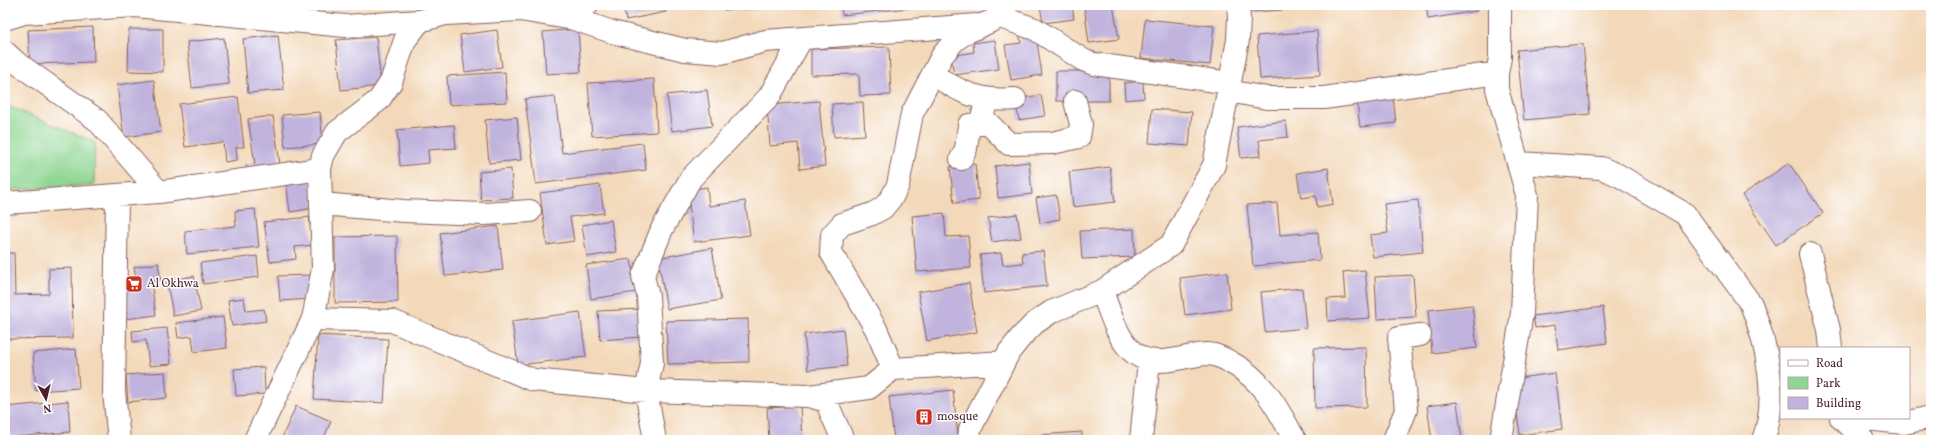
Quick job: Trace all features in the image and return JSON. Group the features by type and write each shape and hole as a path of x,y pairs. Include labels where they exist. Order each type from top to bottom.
{"street":[{"path":"969,440 970,429 1004,362 1021,337 1035,323 1051,312 1102,292 1171,245 1214,165 1238,40 1238,5"},
{"path":"1500,5 1500,58 1497,73 1497,89 1527,195 1522,313 1501,440"},
{"path":"5,19 24,13 135,6 345,26 420,21 445,9 581,12 612,32 685,50 722,53 765,41 998,16 1035,29 1083,60 1094,64 1229,87 1267,98 1324,98 1497,73"},
{"path":"893,369 876,329 831,252 832,235 842,224 872,214 883,208 892,197 898,185 912,114 942,56 954,41 998,16"},
{"path":"255,440 313,319 322,269 320,169 323,156 337,132 379,100 392,82 405,40 420,21"},
{"path":"655,440 646,391 652,363 648,296 643,276 662,229 691,178 769,97 802,38"},
{"path":"5,52 17,63 97,120 159,192"},
{"path":"932,74 953,88 974,97 984,108 1009,144 1052,143 1079,137 1081,124 1075,101"},
{"path":"961,159 966,149 969,125 980,124 984,108 998,100 1015,99"},
{"path":"1518,163 1601,168 1618,175 1684,214 1751,304 1763,338 1775,410 1763,440"},
{"path":"5,203 159,192 320,169"},
{"path":"117,195 114,392 119,440"},
{"path":"321,204 404,211 484,214 530,211"},
{"path":"1810,254 1829,330 1831,347"},
{"path":"1102,292 1123,341 1133,353 1149,361 1162,362 1209,354 1225,359 1241,367 1267,392 1295,440"},
{"path":"313,319 392,321 532,380 646,391 809,396 869,388 893,369 1004,362"},
{"path":"1394,440 1406,410 1399,338 1420,335"},
{"path":"1141,440 1149,361"},
{"path":"809,396 826,401 843,440"},
{"path":"1868,419 1904,422 1931,417"},
{"path":"1842,419 1862,440"}],"green space":[{"path":"5,105 95,142 94,185 5,190"}],"building":[{"path":"266,5 281,5 281,6 267,7"},
{"path":"623,5 665,5 666,12 626,20"},
{"path":"724,5 774,5 774,8 724,10"},
{"path":"841,5 908,5 909,8 842,15"},
{"path":"1040,5 1072,5 1074,19 1043,23"},
{"path":"1084,5 1113,5 1119,39 1089,43"},
{"path":"1250,5 1314,5 1315,8 1251,12"},
{"path":"1426,5 1476,5 1477,11 1428,19"},
{"path":"1145,19 1214,26 1210,65 1141,58"},
{"path":"93,27 94,62 30,64 28,30"},
{"path":"129,29 163,29 163,72 128,71"},
{"path":"578,29 581,72 546,74 543,32"},
{"path":"1035,29 1042,75 1011,80 1005,45 1021,43 1019,32"},
{"path":"497,30 502,67 465,72 460,35"},
{"path":"1317,31 1320,75 1260,79 1257,36"},
{"path":"278,35 284,90 248,93 243,39"},
{"path":"376,37 381,86 341,90 336,40"},
{"path":"224,38 229,84 192,88 187,42"},
{"path":"995,40 999,69 954,75 951,56 974,52 973,43"},
{"path":"1583,44 1590,114 1524,120 1517,50"},
{"path":"889,47 891,95 860,96 859,74 811,75 811,49"},
{"path":"1056,71 1109,71 1109,101 1056,101"},
{"path":"505,72 507,102 449,105 447,76"},
{"path":"654,79 657,132 592,136 588,83"},
{"path":"154,80 161,132 124,137 117,85"},
{"path":"1143,81 1144,98 1125,100 1124,83"},
{"path":"707,90 712,126 672,131 667,95"},
{"path":"1041,95 1045,116 1019,120 1015,99"},
{"path":"555,96 562,153 643,143 646,170 536,184 525,99"},
{"path":"238,97 244,147 236,147 237,160 225,162 223,142 185,147 179,104"},
{"path":"1393,97 1396,123 1360,127 1357,101"},
{"path":"819,101 825,166 800,169 798,143 770,146 767,105"},
{"path":"863,102 865,135 834,137 832,104"},
{"path":"1152,109 1192,112 1189,146 1149,143"},
{"path":"320,112 323,144 285,147 282,115"},
{"path":"273,116 280,165 246,170 246,165 255,164 248,119"},
{"path":"517,117 521,160 489,163 485,120"},
{"path":"1286,121 1288,137 1259,140 1261,156 1241,158 1237,127"},
{"path":"454,125 456,148 428,150 429,163 400,166 397,130"},
{"path":"1029,162 1032,194 998,198 995,166"},
{"path":"1789,163 1823,213 1776,245 1742,195"},
{"path":"975,164 979,200 954,203 950,167"},
{"path":"1110,167 1115,202 1073,207 1069,172"},
{"path":"1328,168 1333,204 1317,207 1316,196 1301,198 1297,173"},
{"path":"511,169 513,198 481,200 479,172"},
{"path":"310,178 315,208 290,212 286,182"},
{"path":"600,185 604,213 570,217 574,241 547,245 540,193"},
{"path":"707,187 709,206 745,201 750,235 694,242 687,190"},
{"path":"1056,195 1060,219 1040,223 1036,198"},
{"path":"1418,200 1423,252 1373,257 1370,235 1388,233 1384,204"},
{"path":"1277,203 1280,235 1318,232 1320,260 1253,266 1247,205"},
{"path":"255,209 259,247 187,254 185,231 236,226 235,211"},
{"path":"944,213 946,237 968,236 971,268 917,272 912,216"},
{"path":"1017,214 1021,238 992,242 988,218"},
{"path":"309,217 313,245 295,247 296,259 270,262 264,222"},
{"path":"611,220 616,252 587,257 582,225"},
{"path":"498,226 503,270 445,276 440,233"},
{"path":"1134,229 1135,257 1082,259 1080,231"},
{"path":"397,236 398,302 335,303 335,237"},
{"path":"712,248 721,300 667,309 658,258"},
{"path":"1043,251 1047,286 984,293 980,255 1001,253 1003,265 1023,263 1022,253"},
{"path":"5,253 14,253 15,295 49,294 49,269 72,268 73,338 5,339"},
{"path":"257,256 259,277 203,284 200,263"},
{"path":"631,259 636,292 591,299 586,265"},
{"path":"158,263 161,280 151,282 156,315 125,319 119,280 136,278 134,267"},
{"path":"1365,270 1370,318 1328,321 1327,299 1345,298 1343,272"},
{"path":"1227,272 1231,309 1185,315 1180,278"},
{"path":"311,275 312,299 280,301 278,276"},
{"path":"1413,275 1416,317 1377,319 1375,277"},
{"path":"194,276 201,311 173,316 167,281"},
{"path":"969,283 977,332 927,341 918,292"},
{"path":"1302,288 1306,328 1265,332 1261,292"},
{"path":"244,298 246,311 264,309 266,321 232,326 228,300"},
{"path":"1472,305 1477,348 1432,353 1428,310"},
{"path":"1603,307 1607,343 1558,350 1555,325 1535,328 1533,316"},
{"path":"640,309 642,337 600,340 598,311"},
{"path":"580,312 586,357 518,365 512,321"},
{"path":"223,317 227,348 194,352 192,336 178,338 176,323"},
{"path":"748,319 749,362 668,364 666,321"},
{"path":"167,328 171,364 149,366 146,340 133,342 132,331"},
{"path":"843,329 847,366 808,370 804,334"},
{"path":"318,335 388,339 384,403 314,399"},
{"path":"1366,347 1367,407 1315,408 1314,348"},
{"path":"76,349 79,388 36,391 33,353"},
{"path":"264,367 265,394 236,396 234,369"},
{"path":"165,372 167,398 128,402 126,375"},
{"path":"1555,373 1562,429 1520,435 1512,379"},
{"name":"mosque","path":"953,390 958,438 937,440 894,440 889,397"},
{"path":"68,401 70,432 5,438 5,407"},
{"path":"1457,402 1462,440 1432,440 1427,406"},
{"path":"296,406 331,421 323,440 281,440"},
{"path":"800,406 802,440 769,440 767,408"},
{"path":"1082,432 1082,440 1009,440 1009,437"}],"place":[{"name":"Al Okhwa","path":"134,284"},
{"name":"mosque","path":"924,417"}]}
